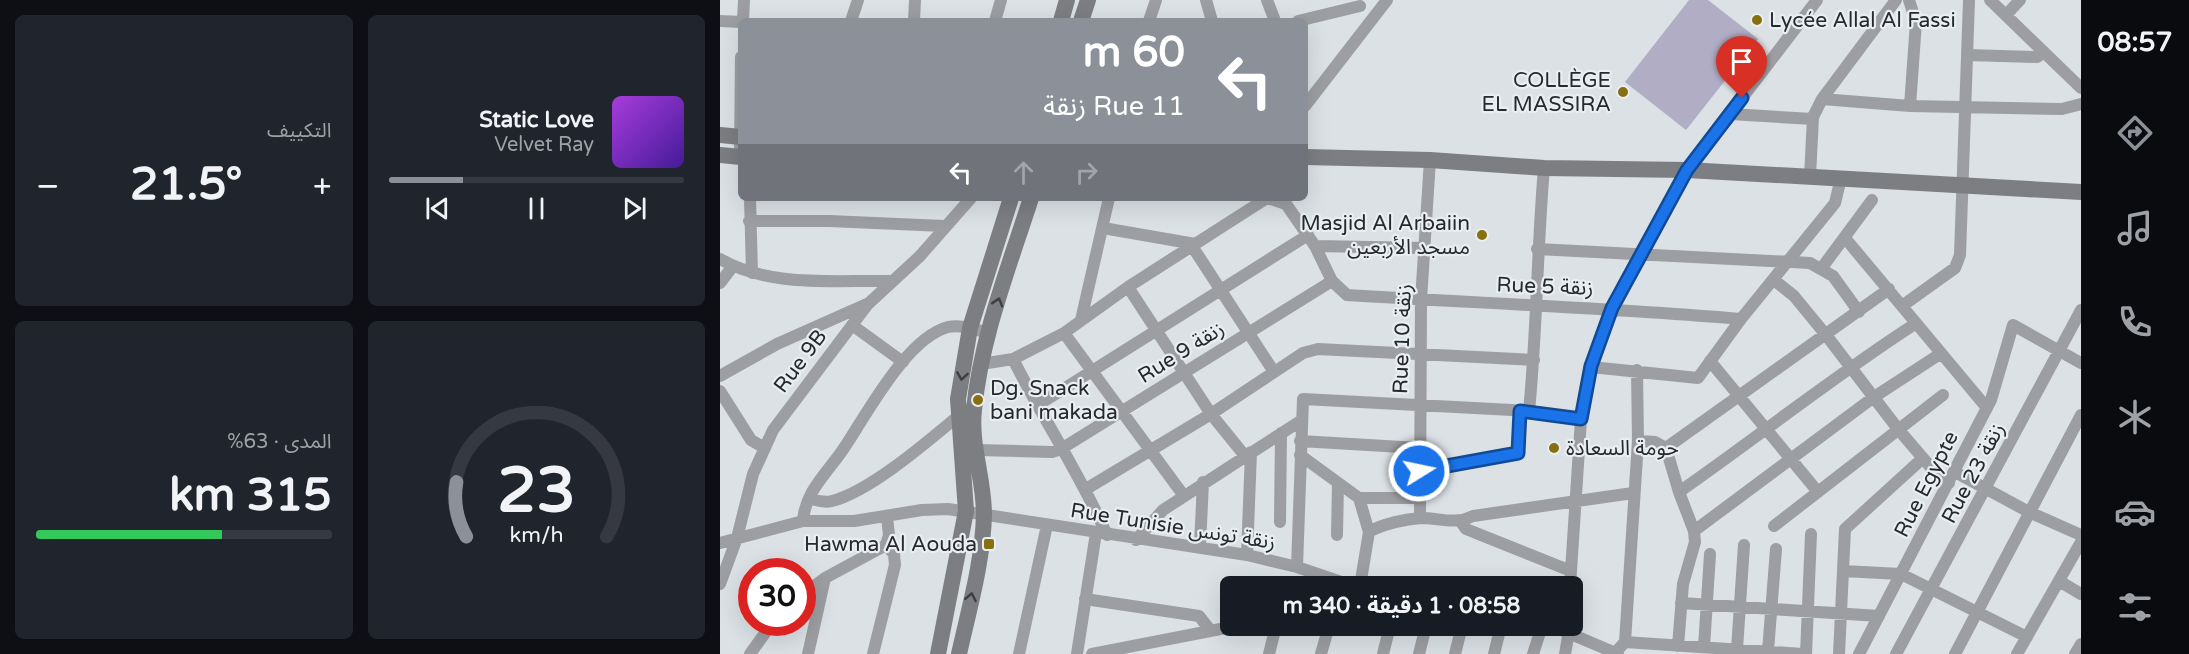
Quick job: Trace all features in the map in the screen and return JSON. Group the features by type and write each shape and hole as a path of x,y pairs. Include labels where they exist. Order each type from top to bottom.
{"main road":[{"path":"1062,18 1067,0"},
{"path":"1083,18 1088,0"},
{"path":"720,135 738,137"},
{"path":"720,155 738,157"},
{"path":"1308,157 1430,160 1544,168 1687,170 2081,192"},
{"path":"938,654 966,511 957,417 970,328 1010,201"},
{"path":"959,654 980,554 984,516 973,413 989,333 1030,201"}],"street":[{"path":"742,18 744,0"},
{"path":"914,18 915,0"},
{"path":"996,18 1001,0"},
{"path":"1150,18 1156,0"},
{"path":"1206,0 1211,18"},
{"path":"1267,0 1274,18"},
{"path":"1308,102 1387,0"},
{"path":"1570,576 1581,419 1591,366 1612,308 1687,170 1817,0"},
{"path":"1810,177 1813,119 1822,99 1896,0"},
{"path":"1909,0 1916,21 1910,106"},
{"path":"1902,306 1955,268 1960,255 1969,0"},
{"path":"1990,0 2081,88"},
{"path":"2007,14 2020,0"},
{"path":"852,18 858,1"},
{"path":"1308,18 1359,3 1367,24"},
{"path":"720,21 738,22"},
{"path":"1967,55 2037,57 2044,52"},
{"path":"1822,99 1910,106 2062,109 2081,104"},
{"path":"1730,114 1813,119"},
{"name":"Rue 10 زنقة","path":"1420,518 1421,300 1430,160"},
{"path":"1419,471 1518,453 1534,360 1537,249 1544,168"},
{"path":"1591,366 1698,378 1741,319 1790,261 1834,203 1841,178"},
{"path":"750,201 752,273"},
{"name":"Rue 9B","path":"720,584 737,538 753,474 763,447 808,381 868,304 890,280 920,256 968,201"},
{"path":"1081,320 1108,201"},
{"path":"981,364 1013,359 1064,333 1128,287 1263,201"},
{"path":"1277,201 1286,204 1308,235 1332,281"},
{"path":"1821,269 1872,201"},
{"path":"749,221 829,220 944,226"},
{"path":"1103,228 1193,245 1274,372"},
{"path":"1038,405 1308,235"},
{"path":"1845,238 1987,408"},
{"path":"1315,246 1424,248"},
{"path":"1537,249 1810,263 1833,276 1859,312"},
{"path":"720,259 752,273 783,279 890,280"},
{"path":"720,283 733,266"},
{"path":"1774,280 1794,297 1826,334 1848,367 1898,429 1940,478 1949,483"},
{"name":"Rue 5 زنقة","path":"1332,281 1347,295 1534,307 1612,308 1741,319"},
{"name":"Rue 9 زنقة","path":"977,450 1052,452 1061,449 1332,281"},
{"path":"1128,287 1155,332 1211,414 1248,454 1247,555"},
{"path":"1666,448 1889,290"},
{"path":"720,376 777,344 868,304"},
{"name":"Rue 23 زنقة","path":"1896,654 2081,310"},
{"path":"1679,492 1766,431 1848,367 1915,324"},
{"path":"852,325 903,362"},
{"name":"Rue Egypte","path":"1859,654 1987,408 2013,325 2060,352"},
{"path":"803,521 804,508 815,485 841,452 903,362 933,334 948,327 970,328 989,333"},
{"path":"1064,333 1094,370 1184,496"},
{"path":"1086,489 1211,414 1303,353 1318,349 1534,360"},
{"path":"2060,352 2081,363"},
{"path":"1694,531 1874,397 1940,354"},
{"path":"1013,359 1061,449 1086,489 1102,534 1085,599 1077,654"},
{"path":"1710,361 1818,492"},
{"path":"1583,635 1616,653 1625,642 1638,441 1637,370"},
{"path":"720,391 751,440 763,447"},
{"path":"1774,526 1943,395"},
{"path":"1297,567 1303,399 1524,411 1581,419"},
{"path":"1955,654 2081,415"},
{"path":"809,498 824,502 833,501 888,471 957,417"},
{"path":"1136,540 1163,510 1302,420"},
{"path":"1280,522 1281,433"},
{"path":"1300,441 1419,448"},
{"path":"1638,441 1655,442 1666,448 1694,531 1695,542 1681,603 1678,646"},
{"path":"1300,455 1359,498 1419,498"},
{"path":"1839,654 1845,529 1923,458"},
{"path":"1955,472 2030,512 2081,535"},
{"path":"1200,546 1203,482"},
{"path":"1337,535 1338,483"},
{"path":"1369,532 1376,527 1420,518 1461,522 1473,516 1633,493"},
{"path":"1359,498 1369,532 1362,576"},
{"path":"833,501 836,520"},
{"name":"Rue Tunisie زنقة تونس","path":"720,543 803,521 887,517 922,510 966,511 984,516 1136,540 1200,546 1297,567 1324,576"},
{"path":"886,546 889,535 887,517"},
{"path":"1461,522 1466,530 1570,571"},
{"path":"1019,654 1047,525"},
{"path":"1625,642 1804,654 1811,534"},
{"path":"2017,654 2081,543"},
{"path":"1737,649 1744,545"},
{"path":"816,585 870,552 886,546"},
{"path":"873,654 894,565 894,554 886,546"},
{"path":"1768,651 1776,549"},
{"path":"1704,647 1710,554"},
{"path":"1843,571 1901,574 2027,637"},
{"path":"808,654 825,578"},
{"path":"2059,580 2081,594"},
{"path":"1085,599 1199,616 1210,630"},
{"path":"1681,603 1879,616"},
{"path":"1092,654 1220,628"},
{"path":"750,654 763,636"},
{"path":"1269,654 1274,636"},
{"path":"1322,654 1326,636"},
{"path":"1383,654 1388,636"},
{"path":"1419,654 1424,636"},
{"path":"1455,654 1460,636"},
{"path":"1494,654 1498,636"},
{"path":"1533,654 1539,636"},
{"path":"1565,654 1568,636"},
{"path":"2075,654 2081,644"}],"shaded area":[{"path":"1689,0 1708,0 1758,39 1686,130 1625,82"}],"place":[{"name":"Lycée Allal Al Fassi","path":"1757,20"},
{"name":"COLLÈGE EL MASSIRA","path":"1623,92"},
{"name":"Masjid Al Arbaiin مسجد الأربعين","path":"1482,235"},
{"name":"Dg. Snack bani makada","path":"978,400"},
{"name":"حومة السعادة","path":"1554,448"},
{"name":"Hawma Al Aouda","path":"989,544"}],"route":[{"path":"1419,471 1515,455 1518,453 1520,411 1581,419 1591,366 1612,308 1687,170 1742,98"}]}
